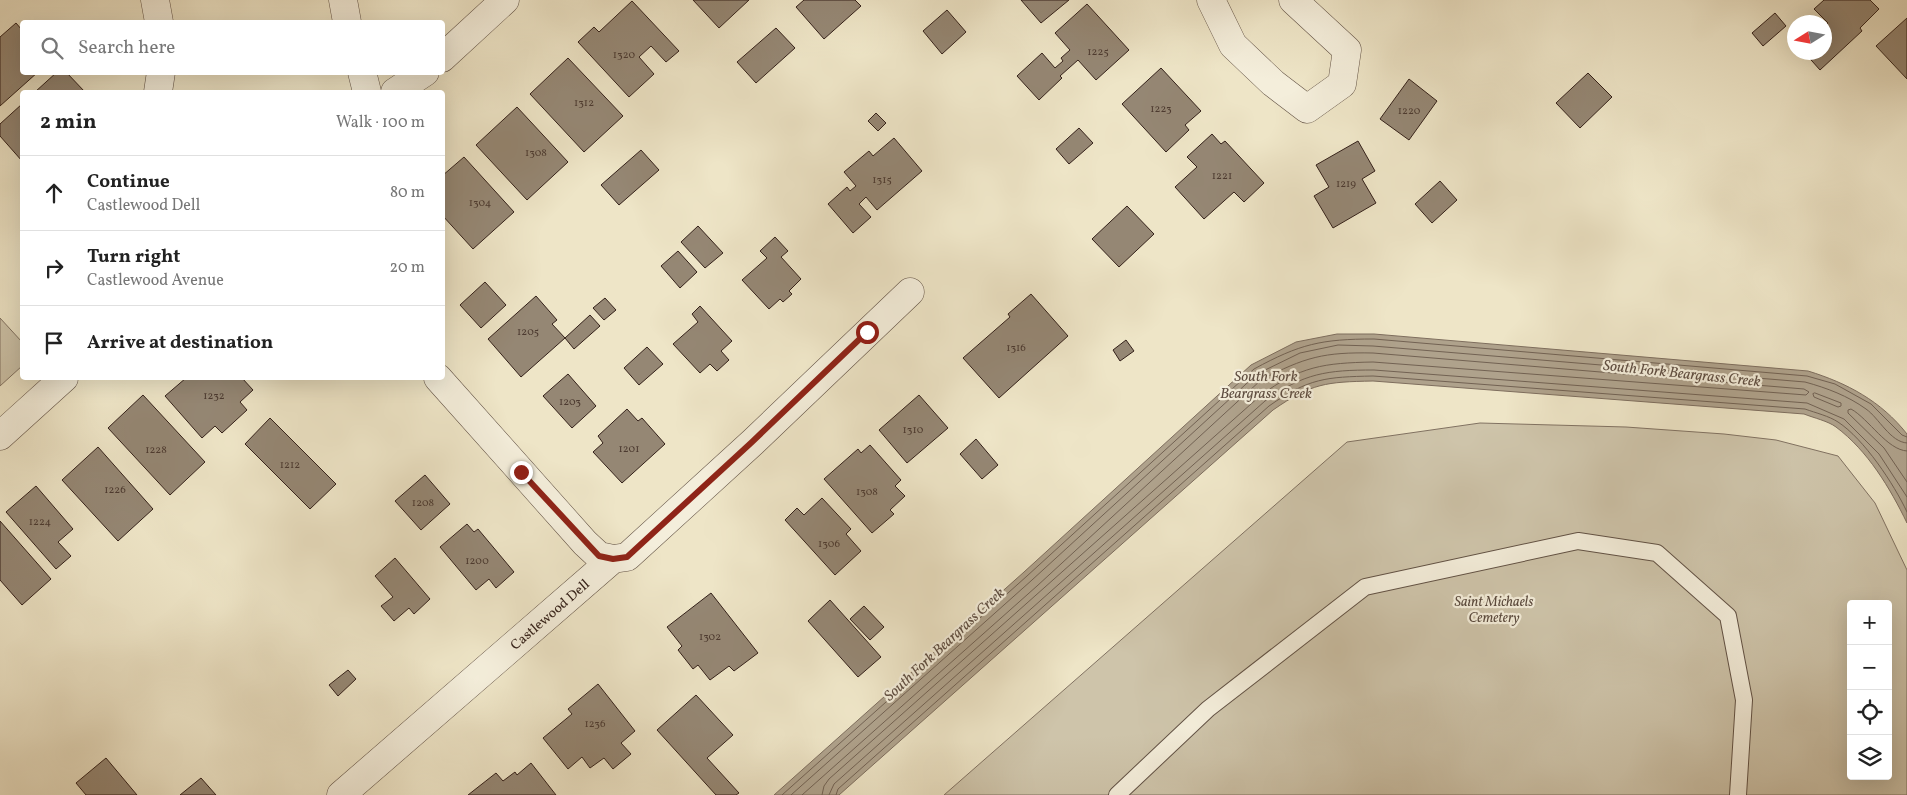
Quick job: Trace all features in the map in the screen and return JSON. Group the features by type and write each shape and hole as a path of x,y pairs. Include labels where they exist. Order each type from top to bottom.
{"street":[{"path":"155,0 159,20"},
{"path":"343,0 347,20"},
{"path":"445,55 505,0"},
{"path":"1211,0 1233,45 1272,84 1307,108 1342,84 1347,50 1293,0"},
{"path":"158,90 161,75"},
{"path":"363,75 366,90"},
{"path":"398,90 420,75"},
{"name":"Castlewood Dell","path":"341,795 613,559 627,557 910,292"},
{"path":"0,436 62,380"},
{"path":"440,380 585,543 599,556 613,559"}],"lane":[{"path":"1117,795 1208,708 1365,587 1578,541 1657,553 1728,616 1744,700 1738,795"}],"green space":[{"path":"0,318 20,340 20,368 0,386"},
{"name":"Saint Michaels Cemetery","path":"1480,423 1626,427 1776,440 1838,456 1875,503 1907,570 1907,795 944,795 1347,442"}],"water":[{"name":"South Fork Beargrass Creek","path":"1337,334 1374,334 1808,371 1836,381 1875,403 1897,422 1907,434 1907,523 1886,484 1858,447 1833,425 1804,414 1373,381 1331,383 1298,394 1273,410 839,795 774,795 1024,572 1251,365 1296,342"}],"building":[{"path":"693,0 749,0 719,28"},
{"path":"804,0 855,0 861,6 824,39 796,7"},
{"path":"1021,0 1069,0 1041,23"},
{"path":"1824,0 1870,0 1879,9 1860,28 1862,31 1832,59 1832,15 1820,15 1814,9"},
{"path":"632,1 679,51 666,62 651,46 639,57 654,74 629,97 578,42 594,27 599,32"},
{"path":"1087,4 1129,50 1096,80 1078,60 1060,76 1062,78 1039,100 1017,76 1042,53 1055,68 1063,61 1061,58 1070,50 1055,33"},
{"path":"947,10 966,32 942,54 923,31"},
{"path":"1775,13 1786,26 1763,46 1752,33"},
{"path":"1907,18 1907,79 1876,46"},
{"path":"16,23 20,28 20,75 35,75 0,106 0,37"},
{"path":"776,28 795,48 756,83 737,62"},
{"path":"568,58 623,116 584,152 530,94"},
{"path":"1811,60 1831,60 1820,70"},
{"path":"1161,68 1201,111 1185,125 1189,130 1166,152 1122,104"},
{"path":"1588,73 1612,97 1580,128 1556,103"},
{"path":"54,75 69,75 83,90 37,90"},
{"path":"1409,79 1437,101 1409,140 1380,119"},
{"path":"20,106 20,159 0,136 0,124"},
{"path":"517,107 568,162 527,200 476,145"},
{"path":"876,113 886,123 878,131 868,121"},
{"path":"1079,128 1093,143 1069,164 1056,149"},
{"path":"1212,134 1221,144 1225,141 1264,183 1244,202 1234,192 1204,219 1175,187 1197,167 1187,157"},
{"path":"894,138 922,171 877,210 866,197 859,204 871,217 853,233 828,204 847,187 850,191 856,186 844,172 869,151 873,156"},
{"path":"1358,141 1375,171 1362,179 1376,203 1333,228 1314,196 1329,187 1316,165"},
{"path":"641,150 659,170 619,205 601,185"},
{"path":"464,157 514,212 473,249 445,218 445,173"},
{"path":"1440,181 1457,200 1432,223 1415,204"},
{"path":"1127,206 1154,234 1119,267 1092,239"},
{"path":"698,226 723,253 705,268 681,242"},
{"path":"775,237 788,251 781,257 801,279 789,291 792,294 783,302 780,299 769,309 742,280 767,258 760,251"},
{"path":"678,251 697,272 680,288 661,266"},
{"path":"485,282 506,305 481,328 460,305"},
{"path":"1031,294 1068,336 999,398 963,358 1010,317 1008,314"},
{"path":"536,296 557,320 552,324 565,338 521,377 488,339"},
{"path":"605,298 616,310 604,320 593,308"},
{"path":"700,306 732,341 721,351 729,360 717,371 710,364 700,373 673,344 698,322 692,314"},
{"path":"590,315 600,326 574,349 565,338"},
{"path":"1126,340 1134,351 1120,361 1113,350"},
{"path":"647,347 663,364 639,385 624,368"},
{"path":"568,374 596,406 572,428 543,396"},
{"path":"184,380 244,380 253,390 240,402 247,410 222,433 215,426 202,438 165,396"},
{"path":"143,395 205,462 170,495 108,428"},
{"path":"919,395 948,428 907,463 879,430"},
{"path":"627,409 638,421 642,418 665,444 622,483 593,452 603,443 598,436"},
{"path":"270,418 336,484 310,509 245,444"},
{"path":"976,439 998,465 982,479 960,454"},
{"path":"870,445 901,480 895,486 905,496 890,510 894,514 872,533 824,479 858,449 861,453"},
{"path":"98,447 153,509 118,541 62,480"},
{"path":"425,475 450,504 421,530 395,501"},
{"path":"36,486 73,529 58,542 71,556 56,569 6,512"},
{"path":"822,498 851,529 846,534 861,551 835,575 785,520 797,508 804,515"},
{"path":"0,521 51,579 22,605 0,580"},
{"path":"467,524 474,532 478,529 514,572 496,588 489,579 476,590 440,547"},
{"path":"395,558 430,599 414,614 409,608 394,621 381,606 393,597 375,576"},
{"path":"711,593 758,653 734,671 729,666 710,680 698,665 693,669 678,650 682,646 667,627"},
{"path":"830,600 881,657 858,677 808,621"},
{"path":"864,606 884,627 870,640 850,619"},
{"path":"348,670 356,679 338,696 329,685"},
{"path":"598,684 635,731 621,743 631,754 613,769 604,758 590,768 582,757 568,769 543,738 572,714 568,709"},
{"path":"696,695 733,735 707,758 739,793 736,795 716,795 657,730"},
{"path":"106,758 137,795 86,795 76,783"},
{"path":"531,763 556,795 468,795 496,773 503,781 515,772 517,775"},
{"path":"201,778 216,795 180,795"}],"route":[{"path":"521,472 599,556 613,559 627,557 752,442 867,332"}]}
